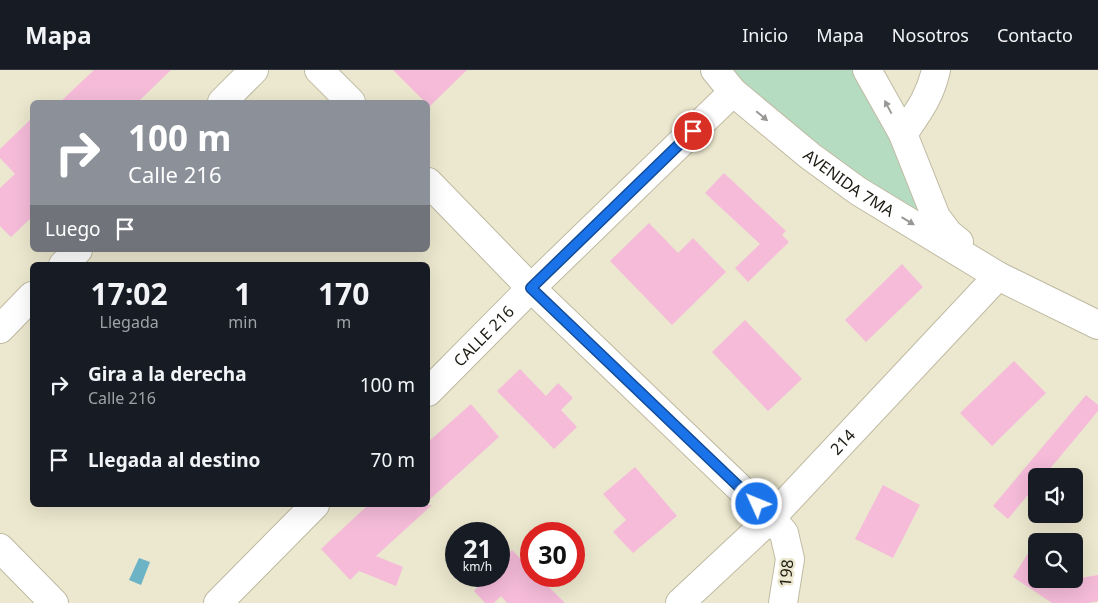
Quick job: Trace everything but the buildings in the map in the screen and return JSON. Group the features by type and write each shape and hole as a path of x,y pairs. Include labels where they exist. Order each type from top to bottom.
{"street":[{"path":"224,100 254,70"},
{"path":"319,70 349,100"},
{"name":"AVENIDA 7MA","path":"715,70 733,92 810,156 858,191 998,276 1098,325"},
{"name":"AVENIDA 7MA","path":"867,70 902,134 936,217 948,233 998,276"},
{"path":"902,134 923,106 932,87 936,70"},
{"name":"CALLE 216","path":"430,390 531,288 733,92"},
{"name":"198","path":"430,184 531,288 771,518 784,534 790,558 783,603"},
{"path":"66,262 76,252"},
{"name":"214","path":"680,603 771,518 998,276"},
{"path":"0,329 30,298"},
{"path":"218,603 313,507"},
{"path":"0,548 54,603"}],"green space":[{"path":"730,70 855,70 884,121 925,215 837,165 790,129"}],"water":[{"path":"139,558 150,562 141,585 129,580"}],"route":[{"path":"693,131 531,288 757,504"}]}
